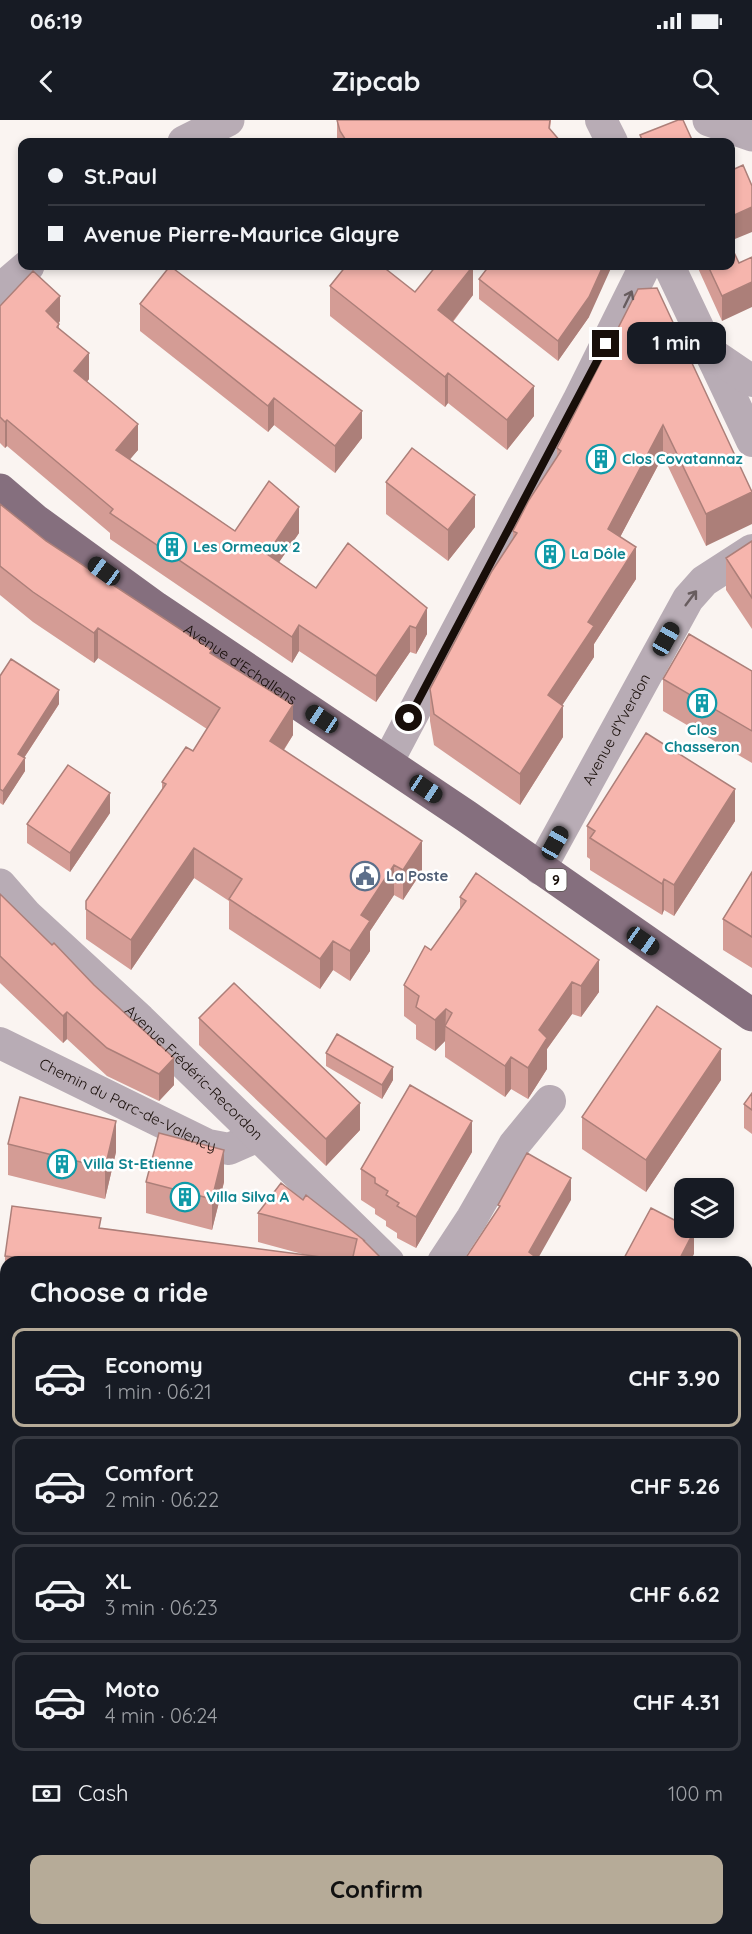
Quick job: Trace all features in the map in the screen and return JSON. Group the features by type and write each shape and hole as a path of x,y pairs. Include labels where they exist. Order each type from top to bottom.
{"main road":[{"name":"Avenue d'Echallens","path":"0,490 35,520 156,608 387,763 752,1015"}],"street":[{"path":"192,138 228,120"},
{"path":"601,120 610,138"},
{"path":"709,120 752,135"},
{"path":"0,290 23,270"},
{"path":"387,763 578,401 643,270"},
{"path":"671,270 752,441"},
{"path":"710,352 752,381"},
{"name":"Avenue d'Yverdon","path":"540,869 688,599 704,581 752,550"},
{"name":"Avenue Frédéric-Recordon","path":"0,885 27,916 140,1020 382,1256"},
{"name":"Chemin du Parc-de-Valency","path":"0,1043 208,1145 229,1149 258,1136"},
{"path":"447,1256 514,1145 550,1101"}],"building":[{"path":"337,120 550,120 549,128 558,138 344,138"},
{"path":"683,120 691,138 641,138 640,135"},
{"path":"743,165 752,186 752,207 735,215 735,169"},
{"path":"735,255 739,263 752,257 752,282 722,296 710,270 735,270"},
{"path":"167,270 175,270 362,411 335,446 274,398 268,406 140,304"},
{"path":"343,270 387,270 415,292 433,270 470,270 438,310 534,386 507,420 448,373 445,377 330,286"},
{"path":"486,270 601,270 589,297 558,341 479,279"},
{"path":"33,271 60,296 46,311 59,324 57,327 89,353 74,371 138,424 116,450 235,531 269,481 299,507 267,554 316,588 348,543 427,608 416,628 410,626 376,676 299,625 292,637 110,513 113,509 7,420 5,422 0,417 0,306"},
{"path":"657,288 752,492 706,514 663,425 608,529 636,547 588,622 594,626 548,695 563,706 520,774 434,714 430,689 492,571 517,533 513,531 529,500 561,451 557,448 638,289"},
{"path":"412,448 475,495 448,530 386,482"},
{"path":"0,504 46,541 212,650 210,653 293,705 270,741 422,841 403,870 394,865 361,915 370,921 350,951 333,941 320,959 229,899 242,879 194,848 131,940 86,909 86,901 166,784 162,782 186,747 193,751 220,708 98,628 94,633 33,592 0,566"},
{"path":"752,541 752,598 726,558"},
{"path":"689,634 752,671 752,731 663,679"},
{"path":"11,659 59,690 18,754 25,758 3,791 0,789 0,676"},
{"path":"646,733 735,789 674,885 664,879 662,884 590,838 595,831 587,826"},
{"path":"68,765 110,793 70,853 27,824"},
{"path":"752,872 752,937 723,919"},
{"path":"476,873 599,960 581,986 572,982 539,1030 547,1038 528,1068 511,1057 505,1066 445,1026 452,1013 446,1009 435,1020 416,1007 419,996 404,985 425,946 431,950 466,901 460,897"},
{"path":"0,894 174,1058 159,1074 107,1048 67,1012 63,1016 0,956"},
{"path":"234,983 360,1103 326,1139 199,1018"},
{"path":"657,1006 721,1049 646,1160 582,1117"},
{"path":"337,1034 393,1067 382,1085 326,1053"},
{"path":"410,1085 472,1121 416,1217 397,1206 399,1203 386,1195 388,1191 375,1183 375,1178 361,1169"},
{"path":"752,1093 752,1110 744,1104"},
{"path":"20,1097 116,1121 105,1168 8,1144"},
{"path":"159,1133 224,1150 212,1199 146,1182"},
{"path":"527,1153 571,1178 529,1252 534,1256 467,1256 500,1206 498,1205"},
{"path":"281,1183 303,1200 306,1195 365,1241 363,1240 379,1256 353,1256 357,1239 258,1213"},
{"path":"12,1206 101,1218 99,1228 314,1256 5,1256"},
{"path":"651,1208 674,1220 674,1238 690,1238 681,1256 625,1256"}],"place":[{"name":"Clos Covatannaz","path":"601,459"},
{"name":"Les Ormeaux 2","path":"172,547"},
{"name":"La Dôle","path":"550,554"},
{"name":"Clos Chasseron","path":"702,703"},
{"name":"La Poste","path":"365,876"},
{"name":"Villa St-Etienne","path":"62,1164"},
{"name":"Villa Silva A","path":"185,1197"}],"route":[{"path":"409,718 606,344"}]}
